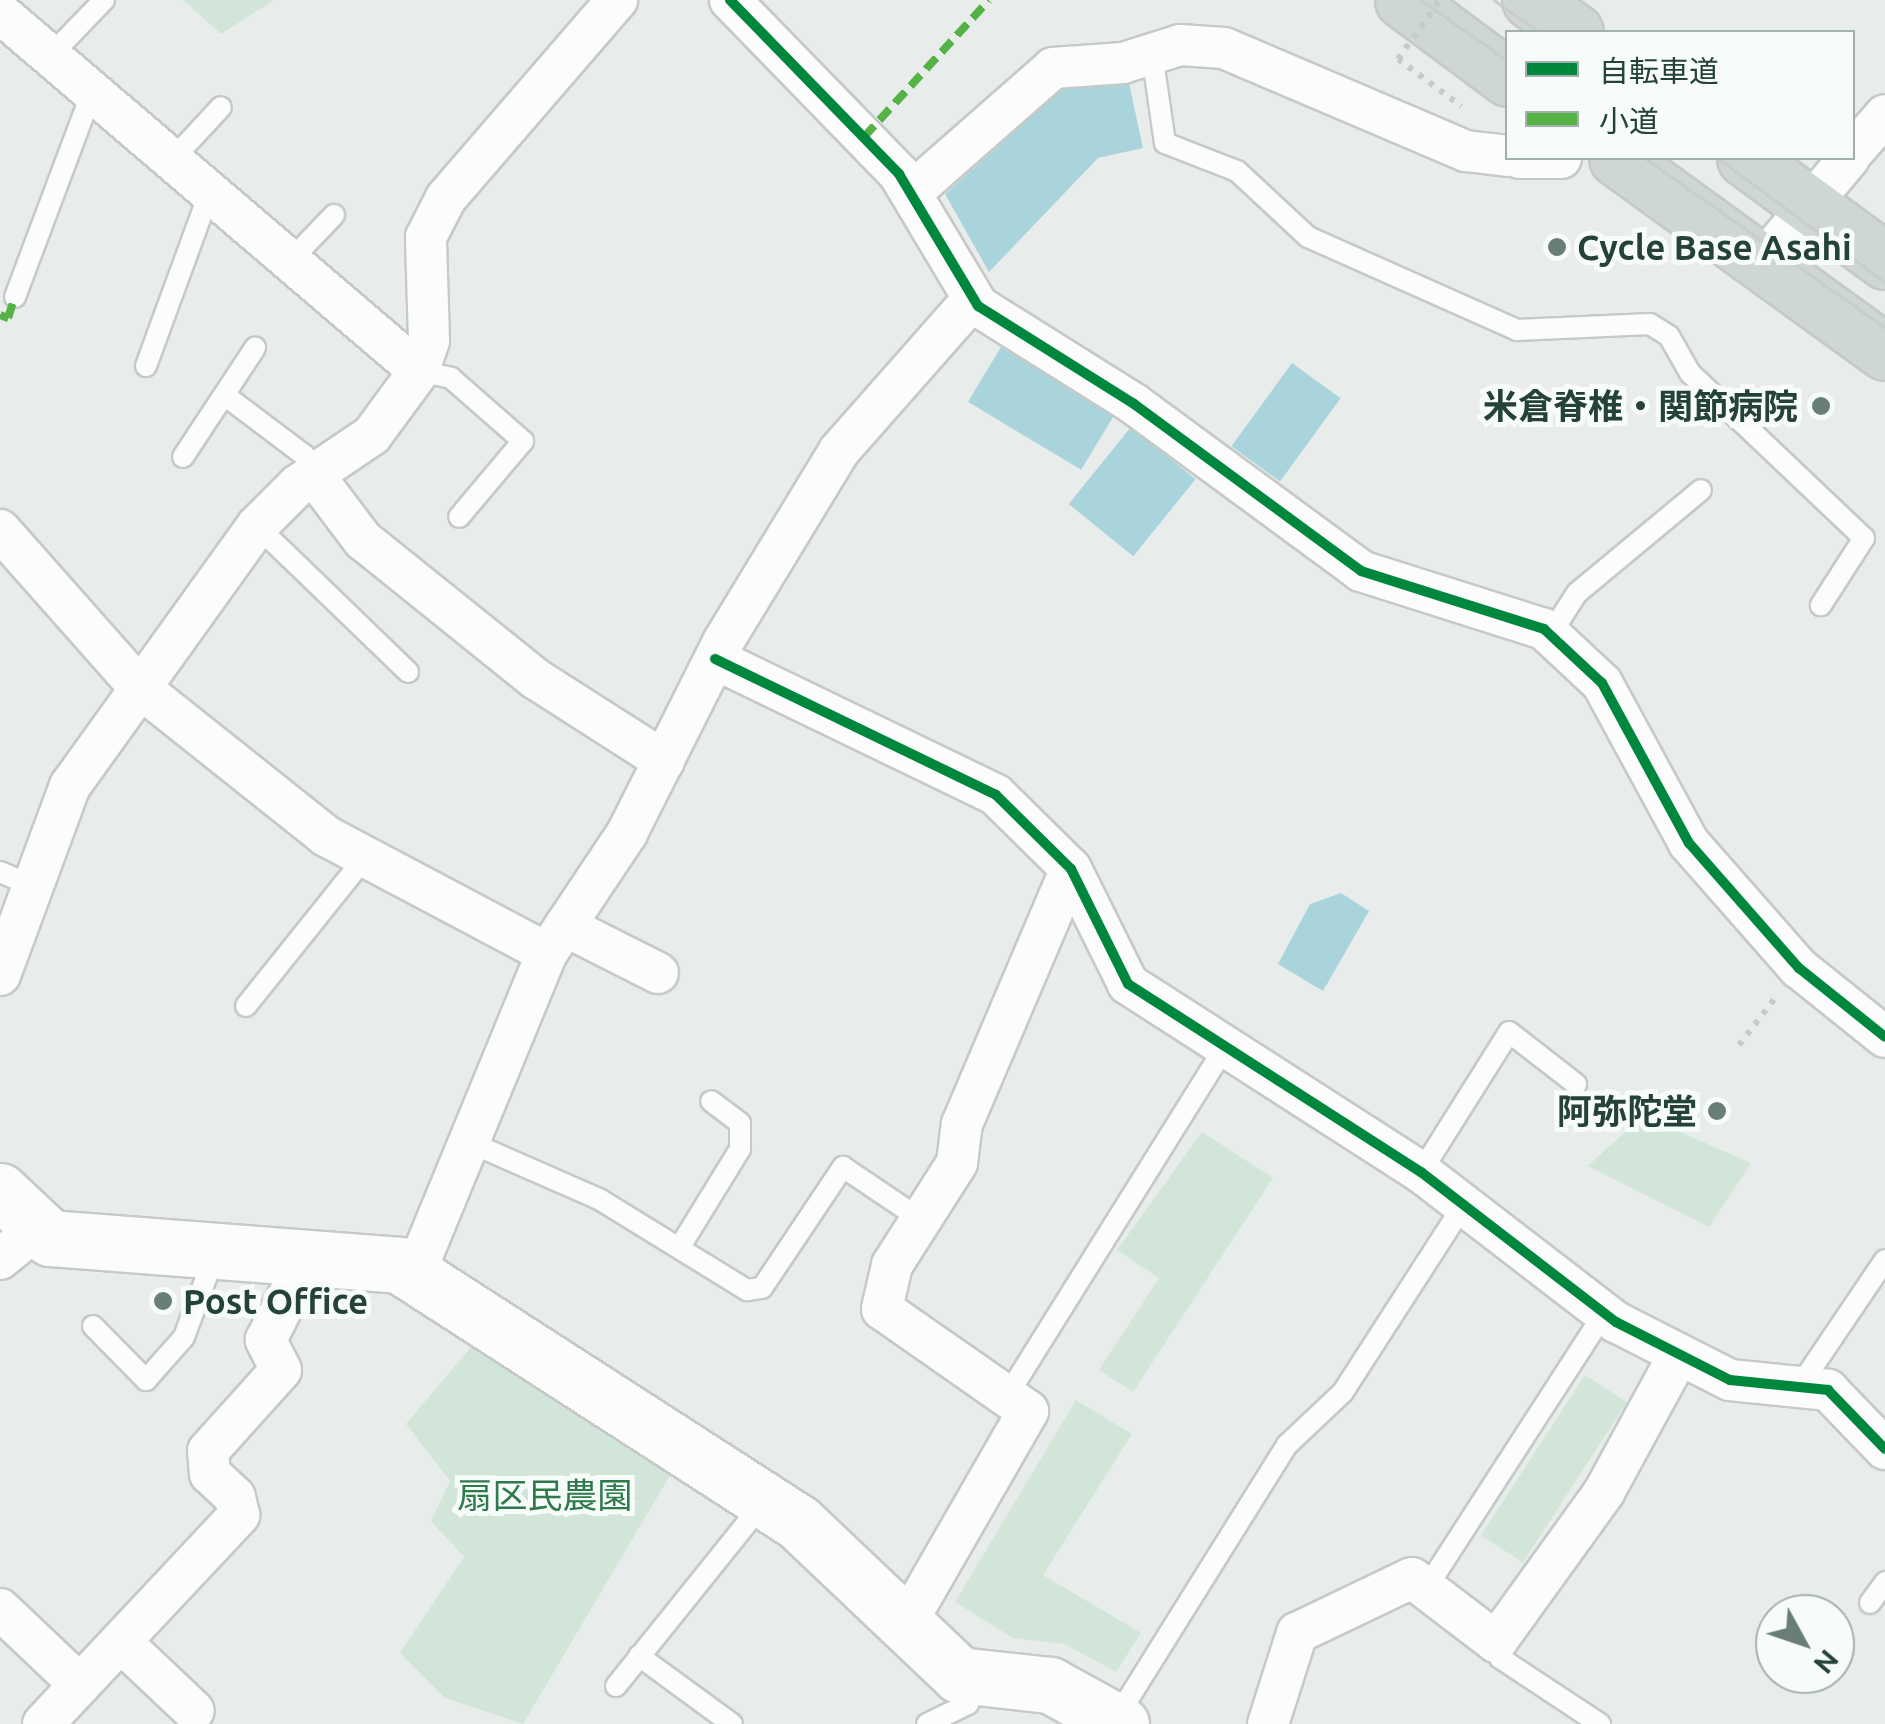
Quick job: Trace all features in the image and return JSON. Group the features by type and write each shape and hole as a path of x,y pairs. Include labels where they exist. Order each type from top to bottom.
{"main road":[{"path":"1403,0 1505,76"},
{"path":"1530,0 1572,30"},
{"path":"1620,160 1885,352"},
{"path":"1748,160 1885,261"}],"street":[{"path":"0,974 15,879 70,786 258,526 313,474 372,435 419,371 430,341 426,237 446,198 617,0"},
{"path":"730,0 912,192 972,300 1134,404 1361,571 1550,635 1602,683 1689,843 1798,968 1885,1036"},
{"path":"0,13 169,164 419,371"},
{"path":"912,192 1053,68 1224,48 1466,151 1505,156"},
{"path":"1855,150 1885,115"},
{"path":"1763,261 1847,160"},
{"path":"414,1274 556,939 664,761 715,659 839,451 972,300"},
{"path":"313,474 363,540 536,680 664,761"},
{"path":"0,530 139,687 326,836 556,939 658,973"},
{"path":"715,659 996,794 1070,869 1128,984 1421,1172 1604,1312 1678,1356 1730,1380 1804,1381 1828,1390 1885,1449"},
{"path":"904,1626 1028,1411 882,1309 892,1266 957,1163 962,1124 1070,869"},
{"path":"12,1226 215,1254 390,1262 764,1502 854,1569 904,1626 973,1678 1050,1685 1118,1722"},
{"path":"42,1724 240,1515 210,1474 208,1451 281,1370 266,1340 306,1260"},
{"path":"1268,1724 1297,1632 1412,1578 1496,1642 1604,1492 1678,1356"},
{"path":"0,1609 80,1685"},
{"path":"120,1642 198,1707"}],"lane":[{"path":"49,57 104,0"},
{"path":"1152,54 1165,143 1237,171 1308,237 1517,330 1650,324 1670,336 1690,373 1864,538 1821,604"},
{"path":"15,297 91,95"},
{"path":"169,164 221,107"},
{"path":"146,366 208,197"},
{"path":"287,264 334,215"},
{"path":"183,458 256,348"},
{"path":"419,371 451,378 522,440 459,517"},
{"path":"227,397 304,456 313,474"},
{"path":"1550,635 1577,593 1701,490"},
{"path":"258,526 408,672"},
{"path":"246,1006 366,856"},
{"path":"1421,1172 1509,1032 1576,1084"},
{"path":"1007,1396 1226,1046"},
{"path":"681,1246 740,1148 740,1123 711,1101"},
{"path":"469,1142 681,1246 746,1290 762,1288 843,1166 920,1219"},
{"path":"1118,1722 1287,1445 1343,1392 1465,1203"},
{"path":"92,1326 146,1380 184,1336 215,1254"},
{"path":"1804,1381 1885,1260"},
{"path":"1427,1587 1604,1312"},
{"path":"616,1686 764,1502"},
{"path":"1870,1603 1885,1582"},
{"path":"1496,1642 1512,1668 1600,1724"},
{"path":"639,1656 732,1724"},
{"path":"927,1724 968,1704 973,1678"}],"path":[{"path":"1398,59 1440,0"},
{"path":"1739,1046 1798,968"}],"green space":[{"path":"183,0 274,0 221,34"},
{"path":"1662,1098 1684,1116 1676,1130 1751,1163 1709,1227 1588,1166"},
{"path":"1202,1132 1273,1178 1133,1392 1099,1370 1159,1278 1117,1250"},
{"name":"扇区民農園","path":"476,1341 675,1467 523,1724 445,1698 400,1653 464,1557 431,1521 450,1481 406,1424"},
{"path":"1585,1375 1627,1402 1523,1562 1481,1535"},
{"path":"1076,1400 1132,1434 1043,1575 1141,1633 1116,1672 1064,1644 1013,1638 955,1602"}],"water":[{"path":"1127,74 1143,148 1098,158 989,272 945,194 1063,88"},
{"path":"1001,347 1114,415 1081,470 968,402"},
{"path":"1292,363 1341,398 1280,482 1231,446"},
{"path":"1131,427 1196,479 1133,556 1069,504"},
{"path":"1341,893 1369,911 1323,991 1278,964 1310,904"}],"tram line":[{"path":"1421,0 1505,59"},
{"path":"1494,0 1537,30"},
{"path":"1648,160 1885,327"},
{"path":"1721,160 1885,282"}],"marked path":[{"path":"864,137 989,0"},
{"path":"0,315 8,318 15,297"}],"cycle path":[{"path":"730,0 899,174 978,306 1134,404 1361,571 1544,629 1602,683 1689,843 1799,968 1885,1037"},
{"path":"715,659 996,795 1071,869 1128,984 1421,1172 1616,1322 1730,1380 1828,1390 1885,1449"}],"place":[{"name":"Cycle Base Asahi","path":"1557,247"},
{"name":"米倉脊椎・関節病院","path":"1821,406"},
{"name":"阿弥陀堂","path":"1717,1111"},
{"name":"Post Office","path":"163,1301"}]}
